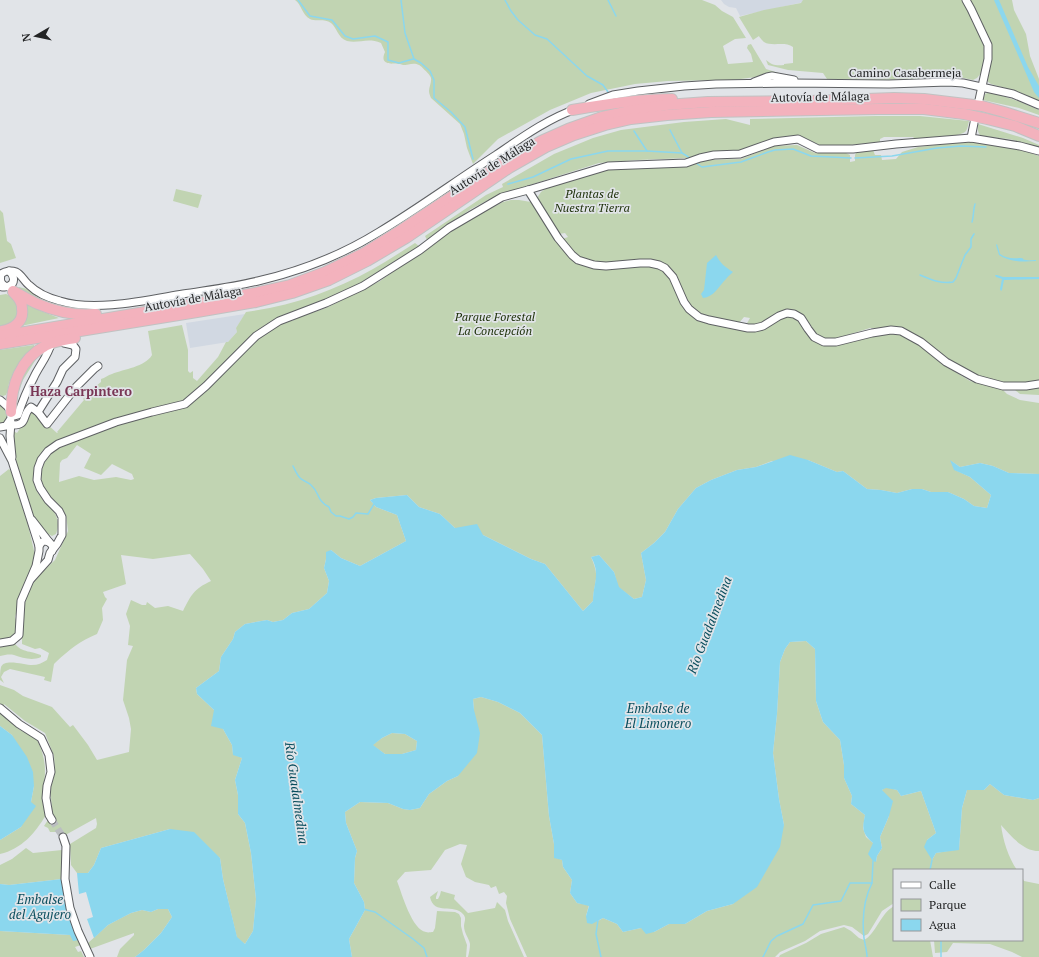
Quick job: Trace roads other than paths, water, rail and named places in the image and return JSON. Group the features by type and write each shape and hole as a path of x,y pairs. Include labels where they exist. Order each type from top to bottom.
{"highway":[{"name":"Autovía de Málaga","path":"0,336 255,293 290,285 325,272 364,252 401,230 504,162 541,141 568,129 602,117 630,111 666,105 708,102 894,98 924,99 982,106 1039,124"},
{"path":"572,110 634,100 658,99 708,102"},
{"name":"Autovía de Málaga","path":"0,344 256,302 292,293 329,280 367,261 406,238 515,164 546,147 574,135 605,125 631,119 667,114 711,112 878,108 924,109 964,114 987,119 1014,126 1039,136"},
{"path":"11,418 13,388 21,368 44,346 62,341 265,306 296,298 324,287 362,270 406,245 514,172 548,152 565,139"},
{"path":"8,287 37,303 55,310 70,314 100,314 116,316"},
{"path":"0,332 12,328 17,324 21,319 23,312 22,303 8,287"}],"street":[{"path":"966,0 988,45 988,59 979,100"},
{"name":"Camino Casabermeja","path":"9,272 15,271 30,286 46,298 70,304 106,305 225,288 284,274 329,258 358,244 396,221 525,135 572,110 613,95 638,91 708,85 744,84 757,82 772,76 816,83 964,83 1014,94 1039,105"},
{"path":"971,138 974,123"},
{"path":"1,402 10,408 12,461 39,549 44,555 51,552 62,534 62,517 59,511 48,500 40,488 37,480 38,468 41,460 48,451 58,444 116,422 185,404 206,386 256,336 279,321 326,303 363,286 420,250 449,228 502,197 608,166 686,162 714,155 740,154 774,142 798,139 818,149 853,149 971,138 1017,145 1039,151"},
{"path":"528,190 564,247 578,260 594,265 606,266 646,263 659,265 665,268 673,277 684,302 699,317 748,328 755,328 763,326 778,316 787,313 794,314 801,318 814,337 824,342 836,342 891,330 901,331 921,342 946,362 977,379 1003,386 1026,386 1039,384"},
{"path":"8,287 14,277 12,274 5,271 0,274 2,284 8,287 30,286"},
{"path":"38,412 57,382 63,368 75,357 76,348 73,345 62,341"},
{"path":"0,427 6,426 11,418 18,415 24,397 34,376 49,351 51,344"},
{"path":"11,418 18,426 22,424 28,409 31,407 38,412 47,424 76,387 98,366"},
{"path":"0,438 12,461"},
{"path":"30,517 52,546 48,560 31,579"},
{"path":"0,643 12,641 19,635 21,601 36,566 39,549 42,542 49,542 58,536 62,526"},
{"path":"0,708 19,724 41,738 49,755 51,772 47,786 46,798 49,815 52,820"},
{"path":"62,837 66,846 65,878 70,908 78,932 90,957"}],"water":[{"path":"994,0 999,0 1028,67 1039,86 1039,98 1034,92"},
{"path":"997,244 1000,254 1011,258 1022,258 1036,261 1017,261 1003,257 999,255"},
{"path":"716,255 723,265 733,272 716,291 710,296 703,298 701,294 704,290 707,263"},
{"path":"995,275 1003,277 1039,277 1039,279 1004,280 1001,291 1002,279 996,277"},
{"name":"Embalse de El Limonero","path":"790,455 808,460 837,472 843,471 867,489 897,493 912,489 922,489 931,492 948,492 964,499 974,506 987,508 991,495 970,477 954,470 950,460 960,467 980,463 993,466 1009,473 1039,474 1039,798 1033,800 1004,795 990,784 984,790 967,790 962,808 959,850 936,853 932,860 924,847 927,840 936,833 921,791 901,796 897,790 886,788 882,790 893,801 889,816 880,837 882,848 877,856 876,862 873,861 868,854 873,843 864,830 863,824 865,815 851,804 852,796 844,778 844,765 840,740 823,722 816,701 815,649 806,641 790,642 785,649 780,662 773,753 784,825 780,847 757,887 733,904 707,911 685,924 669,924 654,932 646,934 641,928 623,932 617,924 603,918 592,924 587,923 586,916 589,906 577,903 570,893 572,880 563,867 562,860 554,858 554,844 549,816 542,735 520,713 498,702 481,697 473,699 474,710 480,733 477,753 458,776 447,781 429,794 420,808 410,810 388,803 360,802 345,812 346,823 357,851 355,858 354,883 364,902 365,910 349,939 352,957 135,957 161,933 172,917 168,909 158,909 151,912 142,910 131,913 108,925 94,938 87,919 93,917 86,892 79,894 77,873 88,873 94,865 101,848 170,829 194,832 220,858 223,879 237,937 245,944 253,931 256,899 251,853 245,823 238,814 238,795 235,780 242,758 233,755 232,745 223,729 211,726 214,710 197,694 196,688 219,671 221,657 233,639 235,632 245,624 267,620 273,622 283,620 292,613 309,609 327,593 329,581 324,568 326,552 331,550 341,558 360,566 406,541 397,515 376,507 370,500 407,495 419,507 440,514 455,528 477,524 483,535 531,559 545,564 583,611 593,601 596,569 591,557 599,555 614,572 619,587 634,599 642,597 646,580 641,553 665,532 678,509 696,488 711,480 737,470 756,467","holes":["392,733 405,734 417,741 416,750 402,754 385,754 373,745"]},
{"path":"0,726 12,735 27,757 33,772 34,786 31,802 36,806 21,827 0,840"},
{"name":"Embalse del Agujero","path":"62,879 70,918 79,940 73,941 70,935 0,931 0,884 9,885"}],"waterway":[{"path":"298,0 310,16 332,20 345,36 353,39 375,36 388,42 388,60 399,63 413,59"},
{"path":"401,0 405,33 414,59 430,71 434,80 434,98 451,112 465,127 473,159"},
{"path":"505,0 518,20 535,35 547,39 587,76 603,85 608,92"},
{"path":"608,0 616,16"},
{"path":"670,130 682,153"},
{"path":"634,131 647,151"},
{"path":"855,158 892,156 937,148 961,146 986,147"},
{"path":"696,163 702,167 741,162 775,150 793,149 811,156 851,158"},
{"path":"508,184 533,177 571,159 608,151 682,153 690,158"},
{"path":"972,222 975,204"},
{"path":"920,275 940,282 953,282 965,255 971,247 971,239 974,234"},
{"path":"293,466 299,477 314,488 322,502 329,507 331,512 336,516 349,519 356,513 368,514 375,504"},
{"path":"930,869 932,860"},
{"path":"763,957 771,941 777,936 803,924 813,905 841,901 850,883 872,883 873,861"},
{"path":"867,957 863,924 865,903 872,883"},
{"path":"363,909 375,912 413,939 424,948 427,957"},
{"path":"598,920 596,934 601,957"},
{"path":"941,941 941,957"}],"tunnel":[{"path":"52,820 63,837"}],"district":[{"name":"Haza Carpintero","path":"81,391"}],"park label":[{"name":"Plantas de Nuestra Tierra","path":"592,201"},
{"name":"Parque Forestal La Concepción","path":"495,324"}],"water label":[{"name":"Río Guadalmedina","path":"709,625"},
{"name":"Río Guadalmedina","path":"297,793"}]}
